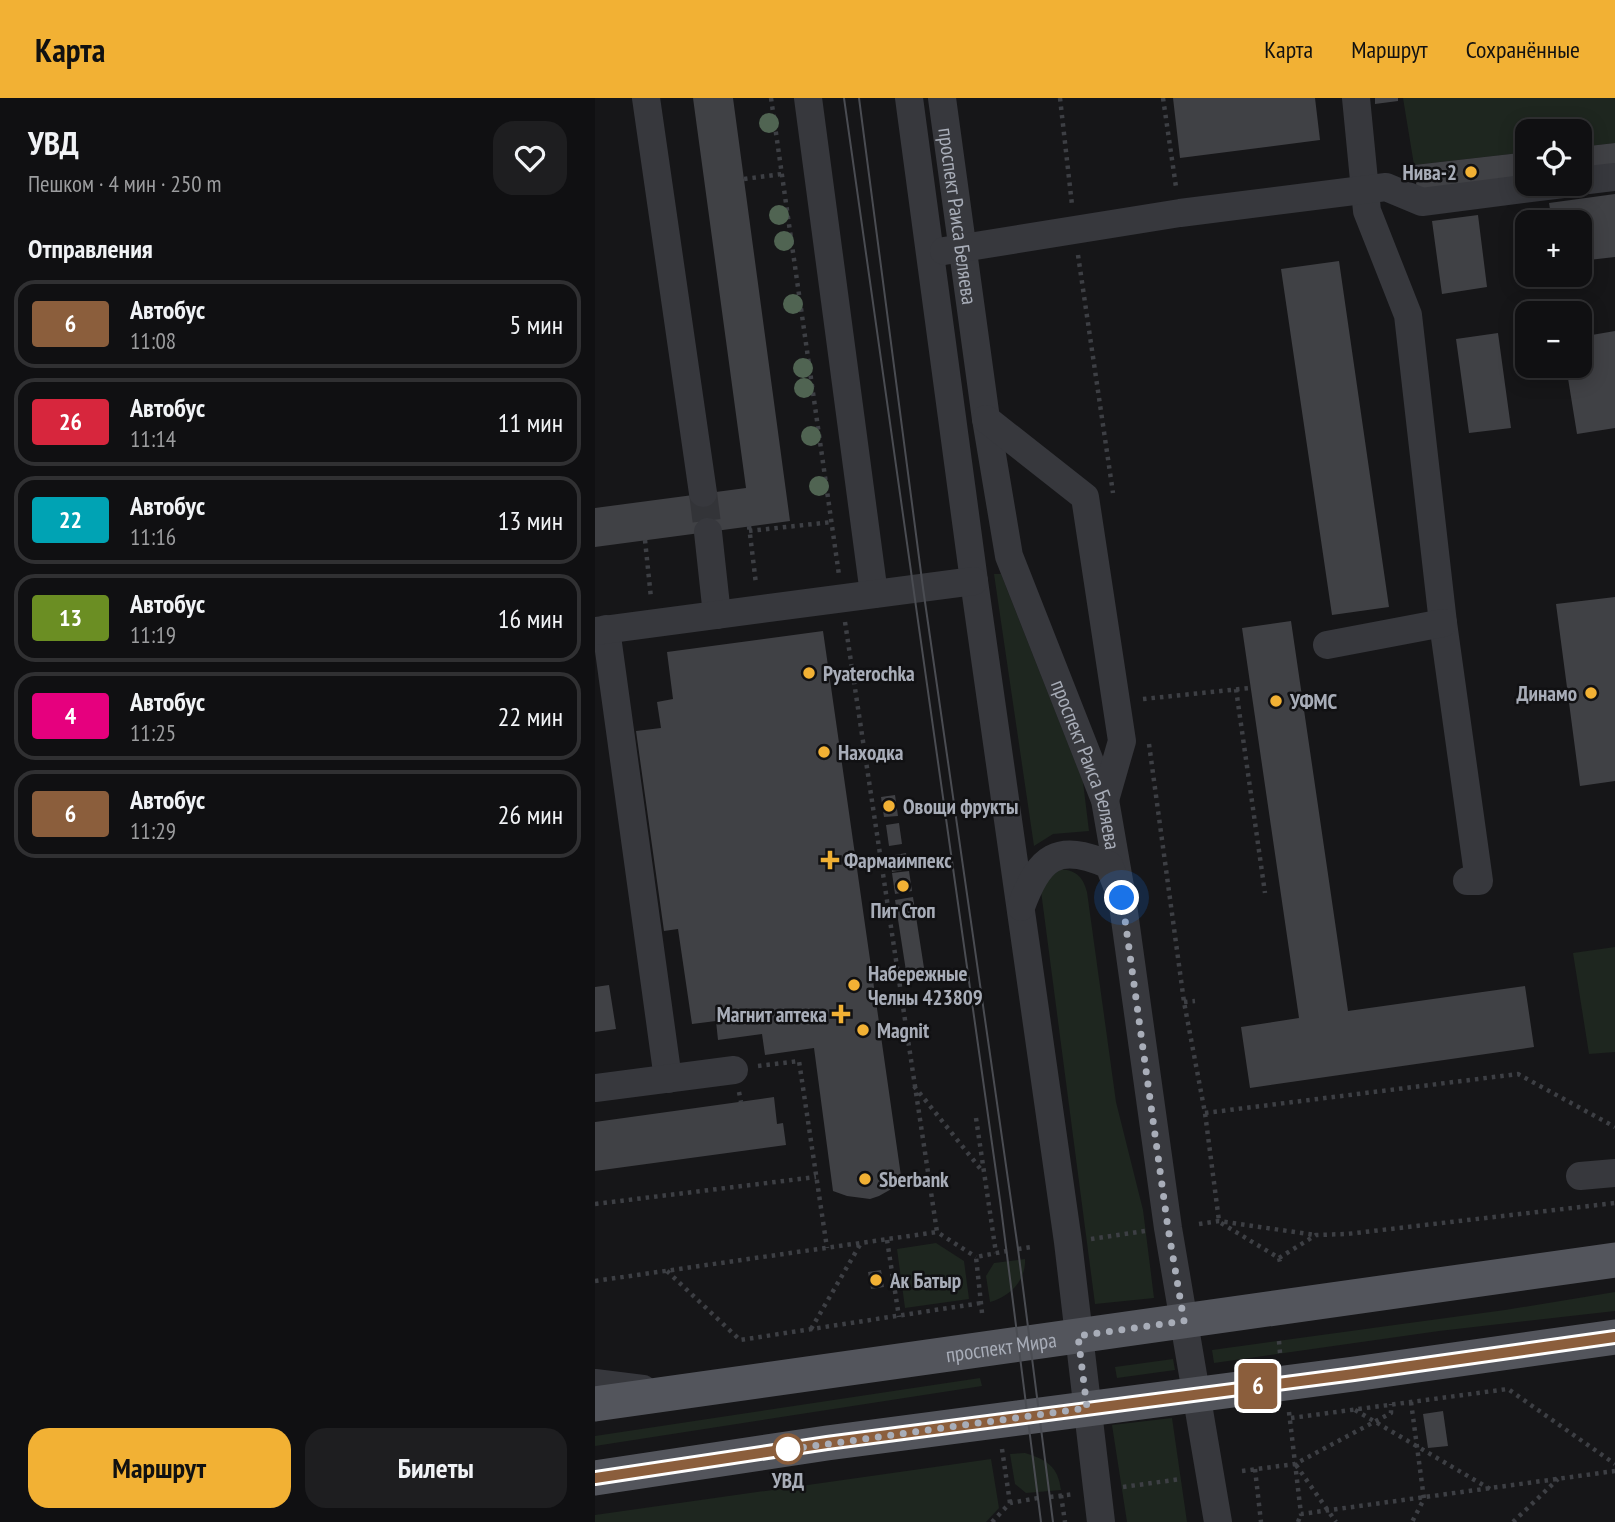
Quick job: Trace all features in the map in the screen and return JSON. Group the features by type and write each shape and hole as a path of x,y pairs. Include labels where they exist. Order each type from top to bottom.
{"main road":[{"name":"проспект Мира","path":"595,1404 1615,1259"},
{"path":"598,1480 827,1443 1615,1337"}],"street":[{"path":"646,98 703,494"},
{"path":"807,98 874,594"},
{"name":"проспект Раиса Беляева","path":"909,98 974,581 1068,1242 1101,1522"},
{"name":"проспект Раиса Беляева","path":"942,98 986,419 1009,556 1105,800 1122,898 1168,1228 1218,1522"},
{"path":"1356,98 1367,211 1408,315 1443,623 1479,881 1468,881"},
{"path":"1592,180 1615,177"},
{"path":"931,253 1180,213 1387,187 1422,202 1515,190"},
{"path":"986,419 1085,497 1122,741 1105,800"},
{"path":"708,532 717,615"},
{"path":"668,1079 601,630 974,581"},
{"path":"1327,645 1443,623"},
{"path":"1020,909 1031,879 1046,862 1064,854 1087,855 1109,865 1122,898"},
{"path":"595,1088 734,1070"},
{"path":"1580,1176 1615,1173"},
{"path":"1581,1264 1615,1241"},
{"path":"595,1383 670,1393"}],"path":[{"path":"771,98 842,598 937,1232"},
{"path":"1060,98 1075,230 1115,506"},
{"path":"1163,98 1180,213"},
{"path":"744,179 782,174"},
{"path":"759,610 749,528 832,522"},
{"path":"645,540 654,623"},
{"path":"1141,686 1143,699 1250,688"},
{"path":"1236,689 1265,892"},
{"path":"1148,741 1184,1002 1205,1113 1219,1222"},
{"path":"1184,1002 1195,1001"},
{"path":"734,1070 799,1061 827,1248"},
{"path":"1205,1113 1518,1074 1615,1127"},
{"path":"914,1085 984,1172"},
{"path":"976,1118 996,1253"},
{"path":"595,1204 816,1177"},
{"path":"1199,1224 1219,1222 1316,1235 1615,1203"},
{"path":"1219,1222 1279,1258 1281,1266"},
{"path":"1087,1240 1145,1231"},
{"path":"595,1281 937,1232 976,1257 1007,1251"},
{"path":"1279,1258 1316,1235"},
{"path":"887,1240 899,1317"},
{"path":"810,1329 861,1243"},
{"path":"1018,1249 1031,1247"},
{"path":"976,1257 982,1313"},
{"path":"667,1271 740,1340 981,1303"},
{"path":"1279,1341 1280,1353"},
{"path":"1291,1418 1508,1390 1615,1464"},
{"path":"1411,1402 1424,1499 1412,1522"},
{"path":"1242,1471 1295,1464 1391,1413 1391,1404"},
{"path":"1354,1409 1490,1489"},
{"path":"1289,1410 1301,1514 1298,1522"},
{"path":"1001,1443 1010,1503"},
{"path":"1295,1464 1336,1522"},
{"path":"1255,1469 1261,1522"},
{"path":"1301,1514 1615,1471"},
{"path":"1122,1487 1181,1479"},
{"path":"1513,1522 1558,1479"},
{"path":"1050,1497 1083,1492"},
{"path":"1061,1495 1065,1522"},
{"path":"992,1522 1010,1503 1038,1498"}],"shaded area":[{"path":"1403,98 1615,98 1615,143 1592,146 1592,119 1515,119 1515,153 1414,165"},
{"path":"994,574 1001,574 1083,782 1089,831 1053,834 1034,846"},
{"path":"1061,869 1079,876 1087,892 1116,1102 1143,1210 1154,1298 1095,1304 1041,891 1045,881"},
{"path":"1615,947 1615,1052 1589,1054 1573,953"},
{"path":"936,1243 964,1261 969,1299 905,1308 897,1249"},
{"path":"1025,1259 1020,1281 1010,1292 990,1302 986,1276 994,1263"},
{"path":"1615,1292 1615,1311 1439,1331 1214,1363 1212,1350 1505,1310"},
{"path":"1173,1359 1175,1370 1117,1378 1115,1367"},
{"path":"980,1378 982,1386 595,1446 595,1436"},
{"path":"1172,1418 1187,1522 1127,1522 1112,1425"},
{"path":"1025,1453 1050,1465 1057,1475 1061,1490 1026,1493 1015,1484 1010,1454"},
{"path":"991,1459 999,1508 986,1522 595,1522 595,1515"}],"building":[{"path":"693,98 733,98 790,521 595,547 595,508 746,488"},
{"path":"1173,98 1315,98 1320,140 1180,158"},
{"path":"1375,98 1398,98 1398,101 1375,104"},
{"path":"1615,143 1615,169 1592,172 1592,146"},
{"name":"Нива-2","path":"1515,153 1515,180 1417,191 1414,165"},
{"path":"1615,194 1615,257 1592,260 1592,210 1550,210 1549,203"},
{"path":"1478,215 1487,287 1442,294 1432,221"},
{"path":"1339,261 1389,607 1332,615 1281,269"},
{"path":"1615,331 1615,428 1577,434 1568,378 1592,378 1592,335"},
{"path":"1498,333 1511,428 1469,433 1456,339"},
{"name":"Динамо","path":"1615,597 1615,781 1580,786 1556,604"},
{"path":"1291,621 1348,1011 1525,986 1534,1047 1250,1088 1241,1027 1299,1018 1242,628"},
{"path":"823,631 902,1183 870,1199 833,1191 814,1048 765,1055 762,1034 718,1040 716,1021 692,1024 678,929 664,931 636,731 661,728 657,702 673,699 667,652"},
{"name":"Овощи фрукты","path":"895,795 898,816 884,817 881,797"},
{"path":"899,823 902,844 889,846 886,825"},
{"path":"906,853 908,869 892,872 890,856"},
{"name":"Пит Стоп","path":"909,871 912,891 895,894 892,873"},
{"path":"913,897 924,968 906,971 895,900"},
{"path":"609,985 616,1029 595,1032 595,987"},
{"path":"774,1097 777,1124 783,1123 786,1145 595,1171 595,1122"},
{"name":"Ак Батыр","path":"881,1270 884,1287 871,1289 868,1272"},
{"path":"1443,1411 1448,1446 1428,1448 1423,1414"}],"tunnel":[{"path":"703,493 708,532"}],"tram line":[{"path":"844,98 1000,1200 1041,1522"},
{"path":"859,98 923,588 1018,1249 1053,1522"}],"bus line":[{"name":"6","path":"595,1478 827,1443 1615,1337"}],"place":[{"name":"Нива-2","path":"1471,172"},
{"name":"Pyaterochka","path":"809,673"},
{"name":"Динамо","path":"1591,693"},
{"name":"УФМС","path":"1276,701"},
{"name":"Находка","path":"824,752"},
{"name":"Овощи фрукты","path":"889,806"},
{"name":"Фармаимпекс","path":"830,860"},
{"name":"Пит Стоп","path":"903,886"},
{"name":"Набережные Челны 423809","path":"854,985"},
{"name":"Магнит аптека","path":"841,1014"},
{"name":"Magnit","path":"863,1030"},
{"name":"Sberbank","path":"865,1179"},
{"name":"Ак Батыр","path":"876,1280"},
{"name":"УВД","path":"788,1449"}],"route":[{"path":"788,1449 777,1451 1087,1408 1078,1336 1184,1321 1168,1228 1122,898"}]}
